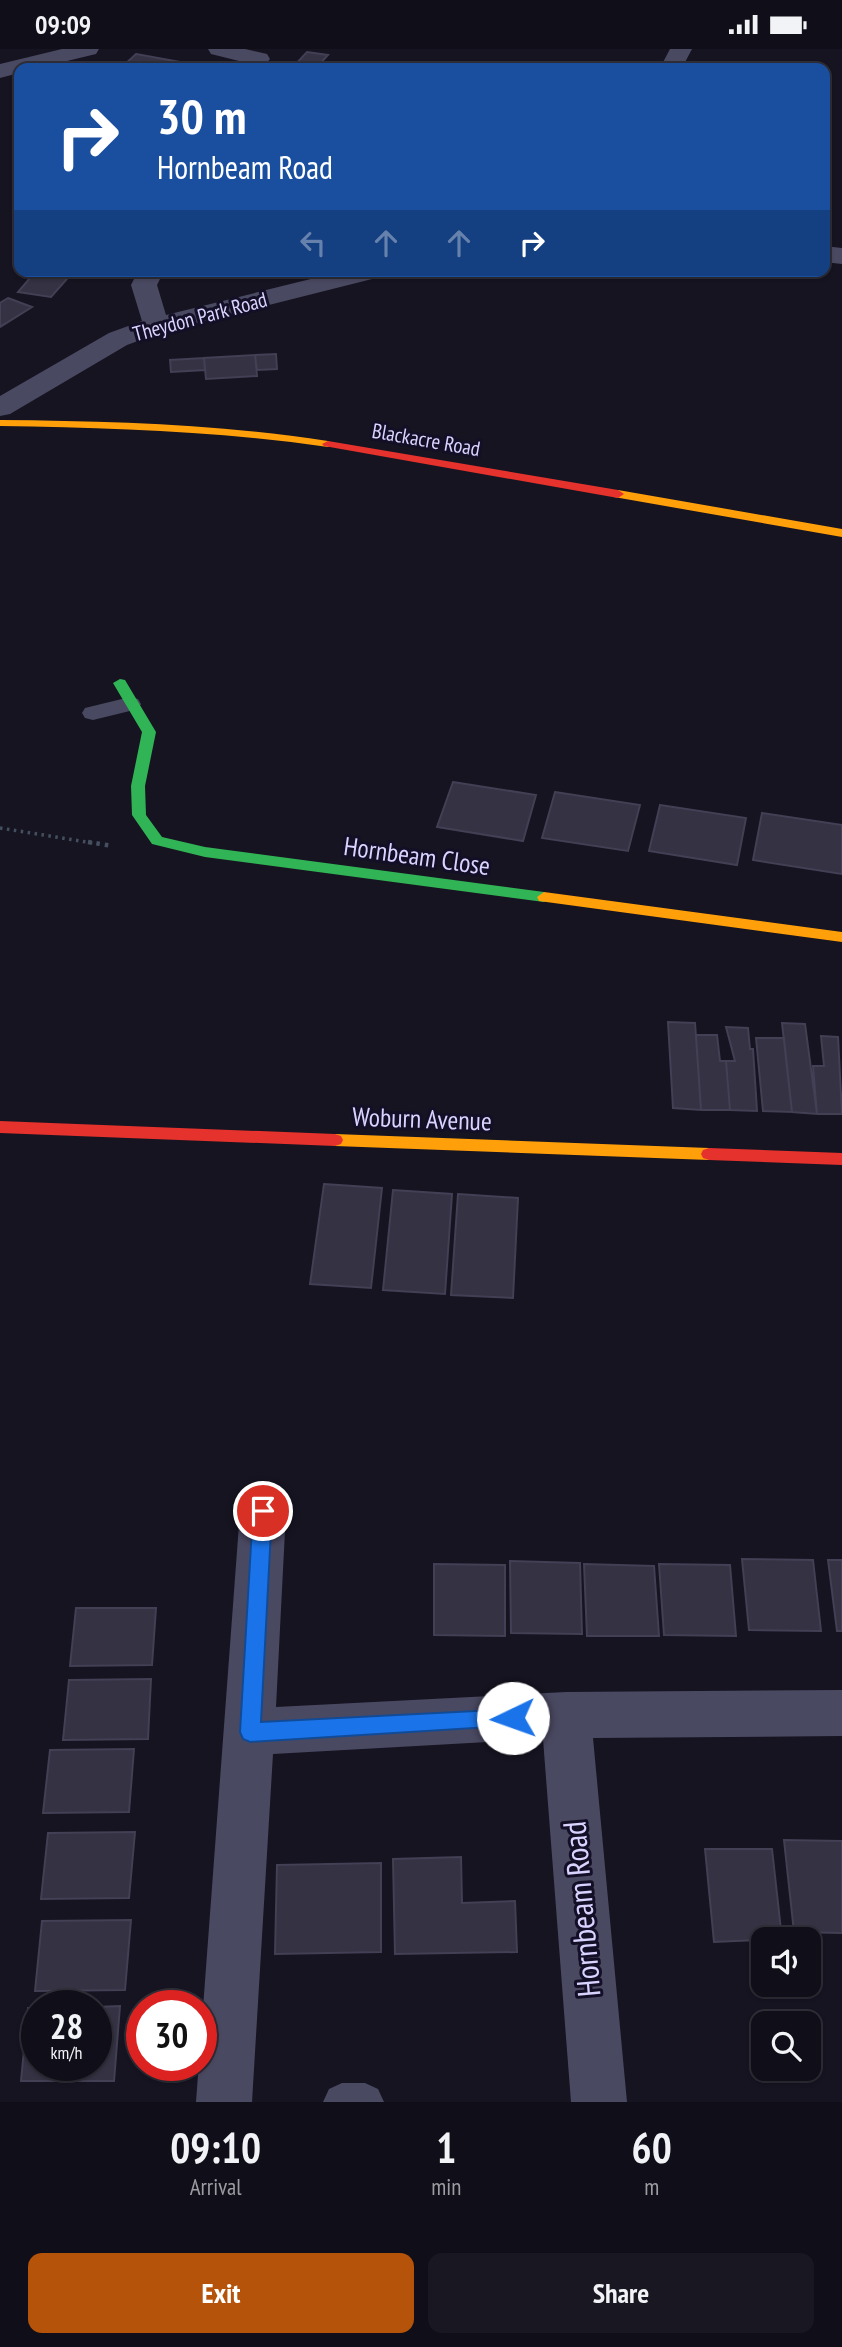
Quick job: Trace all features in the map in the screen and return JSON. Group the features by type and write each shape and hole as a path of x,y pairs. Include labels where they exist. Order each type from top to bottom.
{"street":[{"path":"32,63 88,49"},
{"path":"219,49 260,59"},
{"path":"148,277 144,285 156,325"},
{"name":"Theydon Park Road","path":"0,408 118,339 156,325 351,277"},
{"name":"Blackacre Road","path":"0,423 137,424 229,430 322,443 842,533"},
{"path":"120,683 130,705 149,732 138,786 139,815 157,841"},
{"name":"Hornbeam Close","path":"157,841 205,852 842,937"},
{"name":"Woburn Avenue","path":"0,1127 842,1159"},
{"path":"223,2102 263,1511"},
{"path":"250,1732 566,1715 842,1713"},
{"name":"Hornbeam Road","path":"566,1715 599,2102"}],"lane":[{"path":"93,713 130,705"},
{"path":"342,2102 365,2102"}],"path":[{"path":"0,828 128,848 157,841"}],"building":[{"path":"307,52 328,55 321,63 297,63"},
{"path":"136,54 186,63 126,63"},
{"path":"31,277 69,277 51,297 18,292"},
{"path":"8,298 32,307 0,327 0,303"},
{"path":"276,354 277,369 257,370 255,355"},
{"path":"255,355 257,376 206,379 204,358"},
{"path":"204,358 205,370 171,372 170,360"},
{"path":"453,782 536,795 523,841 437,827"},
{"path":"555,792 640,805 628,851 542,838"},
{"path":"660,805 746,818 737,865 649,851"},
{"path":"762,813 842,825 842,874 753,860"},
{"path":"668,1022 695,1023 701,1110 673,1108"},
{"path":"782,1023 805,1024 817,1114 792,1112"},
{"path":"726,1027 748,1028 750,1049 753,1049 757,1111 730,1110 726,1061 735,1061"},
{"path":"696,1035 717,1035 720,1061 726,1061 730,1110 701,1110"},
{"path":"821,1036 838,1037 842,1114 817,1114 813,1066 824,1066"},
{"path":"756,1038 784,1038 792,1112 763,1111"},
{"path":"324,1184 382,1188 371,1288 310,1284"},
{"path":"393,1190 452,1194 445,1294 383,1290"},
{"path":"458,1194 518,1198 513,1298 451,1295"},
{"path":"742,1559 813,1560 821,1631 749,1630"},
{"path":"828,1560 842,1560 842,1631 837,1631"},
{"path":"510,1561 580,1563 582,1634 511,1633"},
{"path":"434,1564 505,1565 505,1636 434,1635"},
{"path":"584,1564 654,1566 659,1636 587,1636"},
{"path":"659,1564 730,1565 736,1636 664,1635"},
{"path":"76,1608 156,1608 152,1665 70,1666"},
{"path":"151,1679 148,1739 63,1740 69,1680"},
{"path":"134,1749 129,1812 43,1813 50,1750"},
{"path":"135,1832 129,1898 41,1899 48,1833"},
{"path":"784,1840 842,1841 842,1933 821,1933 821,1927 793,1927"},
{"path":"705,1849 772,1849 781,1927 751,1927 751,1940 714,1942"},
{"path":"461,1857 462,1903 515,1901 517,1952 395,1954 393,1859"},
{"path":"381,1863 381,1952 275,1954 277,1865"},
{"path":"131,1920 125,1990 35,1990 42,1921"},
{"path":"112,2006 120,2006 114,2081 112,2081"}],"traffic: fast":[{"path":"120,683 149,732 138,786 139,815 157,841 205,852 544,897"}],"traffic: slow":[{"path":"0,423 205,429 328,444"},
{"path":"618,494 842,533"},
{"path":"544,897 842,937"},
{"path":"335,1140 709,1154"}],"traffic: jam":[{"path":"328,444 618,494"},
{"path":"0,1127 335,1140"},
{"path":"709,1154 842,1159"}],"route":[{"path":"263,1511 250,1732 513,1718"}]}
